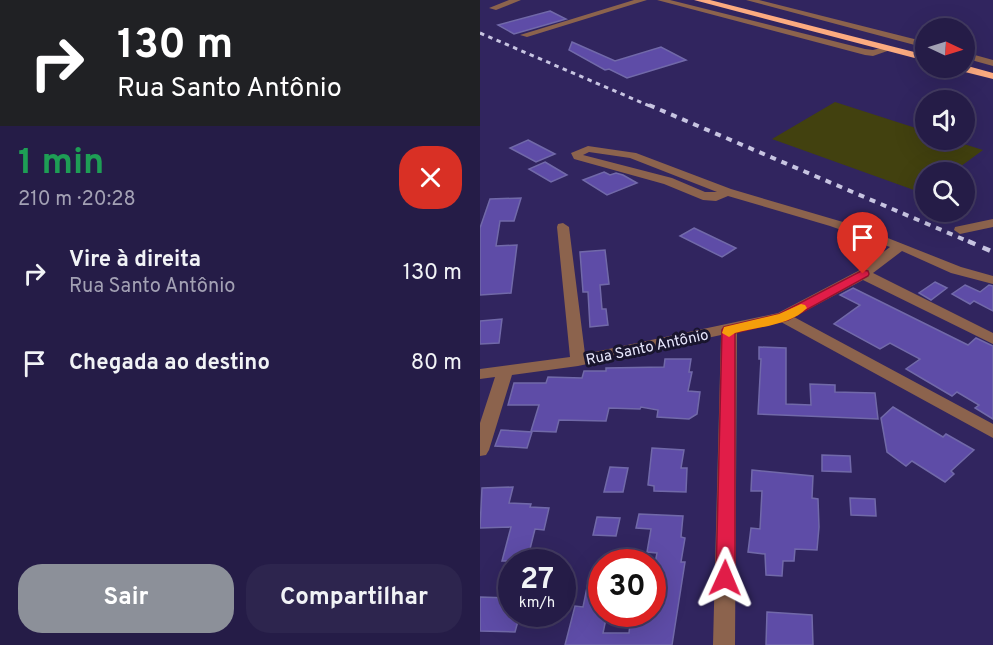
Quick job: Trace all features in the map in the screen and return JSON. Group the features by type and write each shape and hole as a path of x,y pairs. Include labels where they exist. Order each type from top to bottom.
{"highway":[{"path":"699,0 915,55"},
{"path":"975,72 993,76"}],"street":[{"path":"493,8 517,0"},
{"path":"524,35 643,0"},
{"path":"661,0 865,52 877,53 888,49"},
{"path":"750,0 915,42"},
{"path":"768,4 778,0"},
{"path":"831,34 847,25"},
{"path":"975,58 993,63"},
{"path":"727,192 716,197 703,196 668,181 581,159 577,153 595,149 632,155 727,192 812,215 900,246 968,275 993,280"},
{"path":"960,230 993,222"},
{"path":"563,227 578,362"},
{"name":"Rua Santo Antônio","path":"480,374 578,362 783,317 863,274 900,246"},
{"path":"863,274 993,339"},
{"path":"783,317 993,432"},
{"path":"724,645 729,330"},
{"path":"480,450 506,372"}],"shaded area":[{"path":"835,102 915,128 915,150 975,150 975,148 983,150 967,162 915,162 915,190 772,139"}],"building":[{"path":"550,11 566,19 514,34 498,25"},
{"path":"572,42 615,61 661,47 686,60 627,78 609,69 605,70 569,50"},
{"path":"528,140 555,154 536,162 510,148"},
{"path":"545,162 567,175 551,182 529,169"},
{"path":"604,172 610,175 616,173 623,175 637,183 607,195 583,180"},
{"path":"521,198 514,221 500,221 496,246 517,245 511,293 480,295 480,228 490,199"},
{"path":"694,228 736,248 722,257 680,236"},
{"path":"605,250 609,284 600,285 602,309 606,309 608,325 590,327 588,292 583,292 580,252"},
{"path":"935,282 947,288 931,300 919,293"},
{"path":"965,285 980,292 989,285 993,286 993,311 974,301 970,304 952,294"},
{"path":"853,288 968,345 976,338 993,346 993,419 975,408 979,405 957,392 952,396 906,369 920,359 890,343 880,349 834,324 860,305 840,295"},
{"path":"502,319 499,343 480,344 480,321"},
{"path":"759,347 786,348 786,404 811,405 810,384 835,385 835,392 875,393 878,419 758,414 761,359 759,359"},
{"path":"665,359 691,359 689,372 692,372 688,391 700,392 697,414 689,419 657,417 658,410 641,407 640,409 609,408 606,421 559,420 556,432 531,431 539,405 508,405 514,383 546,383 548,377 582,378 584,371 606,371 606,368 664,367"},
{"path":"893,407 943,437 946,434 974,450 951,471 954,474 945,482 912,461 906,466 887,452 881,418"},
{"path":"501,430 532,432 527,448 495,446"},
{"path":"652,448 684,450 681,468 687,468 686,492 654,491 654,486 648,485"},
{"path":"822,455 850,456 851,472 822,471"},
{"path":"610,467 628,468 623,492 604,492"},
{"path":"752,470 813,476 812,498 818,499 817,550 795,549 794,561 783,561 782,576 766,575 765,554 748,552 751,528 760,529 762,491 751,491"},
{"path":"513,487 509,503 549,508 544,530 535,529 530,549 505,549 511,527 480,528 482,488"},
{"path":"850,498 875,499 876,516 851,515"},
{"path":"639,514 683,516 681,537 685,538 681,562 685,562 672,645 565,645 570,627 576,627 576,606 583,607 588,583 588,627 604,627 603,633 629,633 630,627 666,627 666,549 648,549 651,529 636,528"},
{"path":"597,517 620,518 616,536 593,535"},
{"path":"480,597 498,598 498,627 516,627 515,632 480,631"},
{"path":"767,612 812,615 813,645 766,645"}],"railway":[{"path":"480,33 652,107"},
{"path":"649,105 972,243"},
{"path":"968,241 993,252"}],"slow traffic":[{"path":"729,333 729,330 783,317 801,308"}],"route":[{"path":"725,578 729,330 783,317 863,274"}]}
